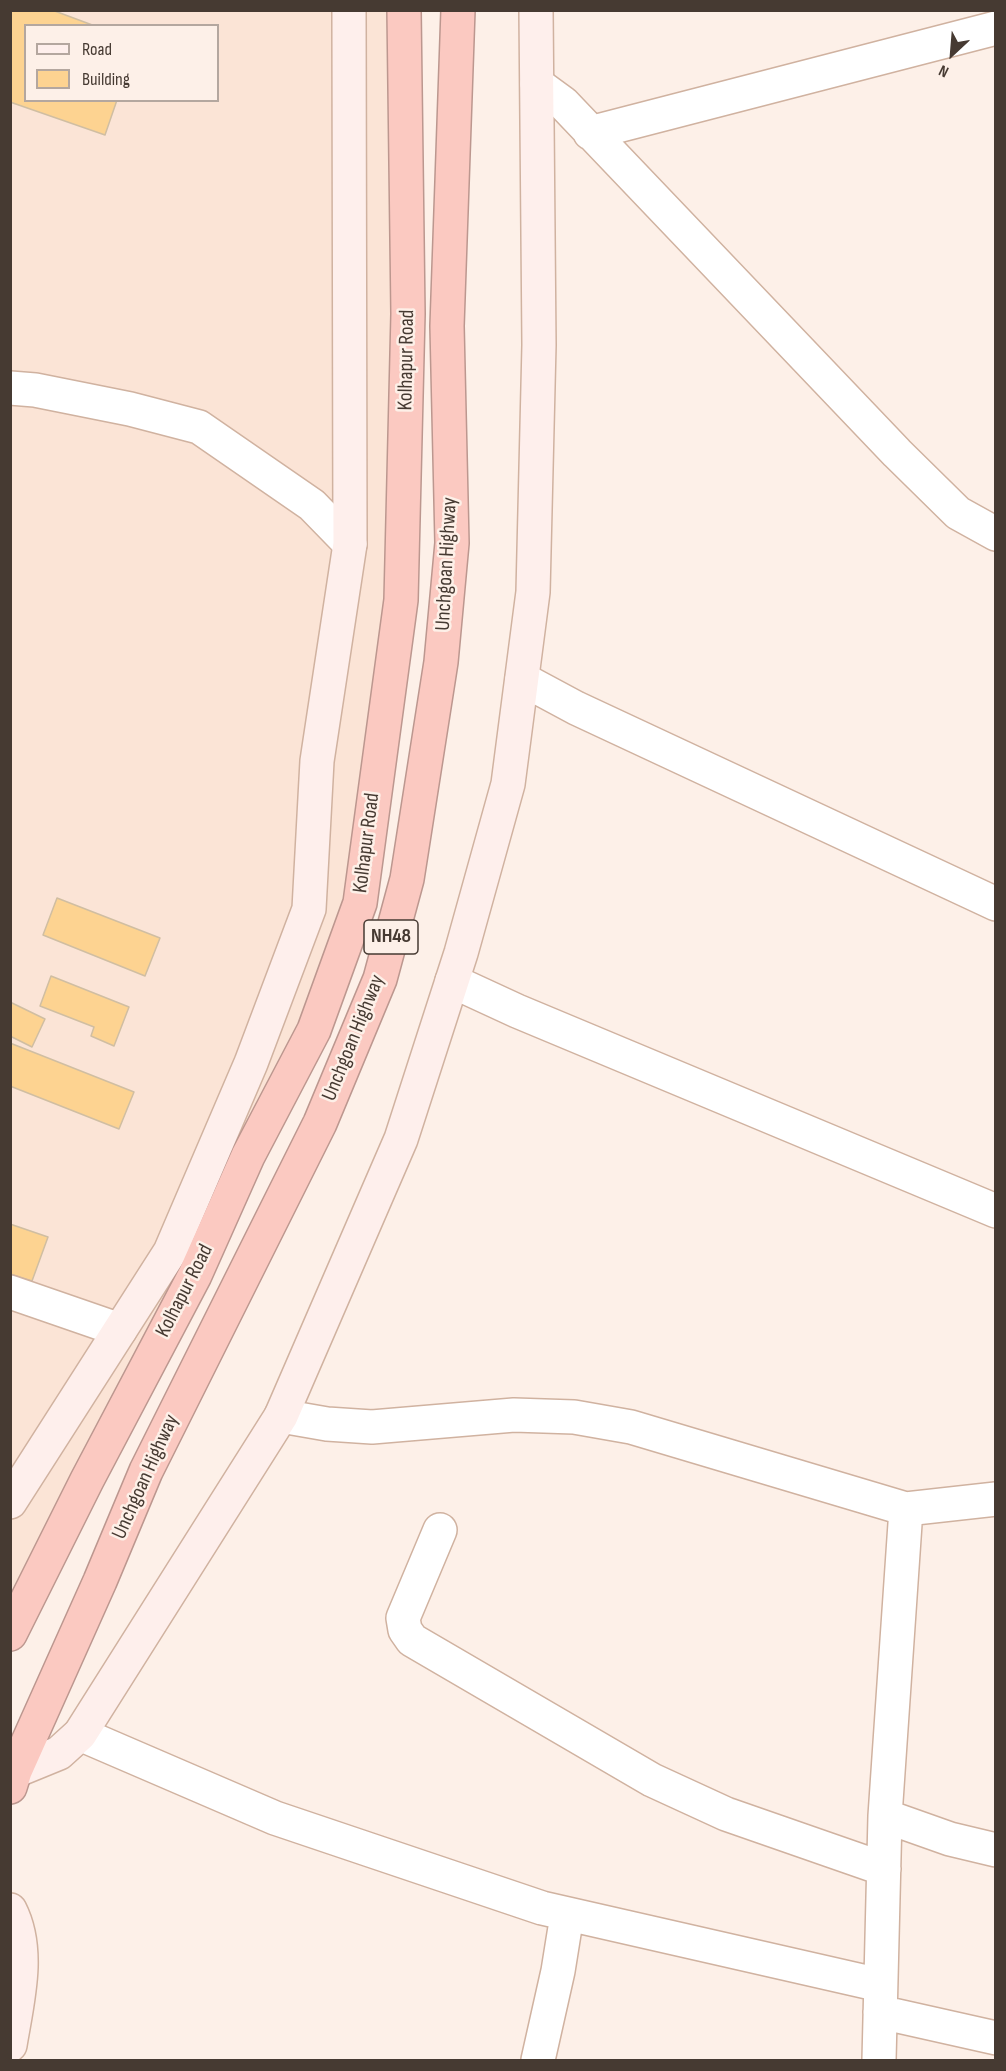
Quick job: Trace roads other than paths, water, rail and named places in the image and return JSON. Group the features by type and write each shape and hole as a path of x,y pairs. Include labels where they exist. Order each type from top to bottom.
{"highway":[{"name":"Kolhapur Road","path":"10,1634 93,1469 195,1275 248,1156 314,1030 360,903 401,600 408,314 404,10"},
{"name":"Unchgoan Highway","path":"13,1779 146,1470 320,1123 380,980 407,879 441,662 452,543 447,326 458,10"}],"street":[{"path":"13,1494 170,1252 251,1063 309,909 317,761 350,544 349,10"},
{"path":"13,1779 59,1753 80,1734 281,1416 401,1139 452,981 508,784 533,592 539,345 536,10"},
{"path":"590,133 996,28"},
{"path":"537,84 563,103 950,506 958,513 996,534"},
{"path":"10,388 35,390 130,409 199,427 312,505 350,544"},
{"path":"522,679 576,708 996,904"},
{"path":"452,981 528,1016 996,1211"},
{"path":"10,1292 120,1330"},
{"path":"281,1416 327,1424 372,1427 514,1415 574,1417 631,1427 906,1509 996,1499"},
{"path":"879,2061 885,1816 906,1509"},
{"path":"440,1530 403,1618 405,1630 412,1640 652,1780 726,1814 884,1869"},
{"path":"80,1734 274,1818 567,1915 880,1999 996,2038"},
{"path":"885,1816 950,1839 996,1850"},
{"path":"10,1911 20,1931 21,1949 20,1977 10,2045"},
{"path":"538,2061 558,1971 567,1915"}]}
